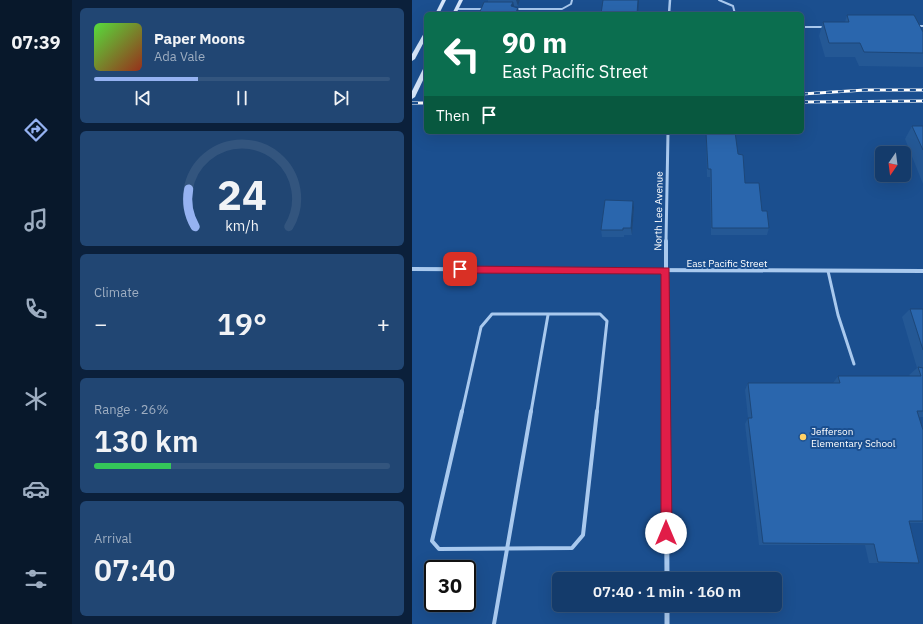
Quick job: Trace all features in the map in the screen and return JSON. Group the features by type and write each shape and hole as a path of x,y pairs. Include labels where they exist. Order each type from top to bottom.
{"main road":[{"path":"438,12 444,0"},
{"path":"455,12 461,0"},
{"path":"412,60 424,38"},
{"path":"412,97 424,73"}],"street":[{"path":"670,0 670,12"},
{"name":"North Lee Avenue","path":"667,572 666,271 668,134"},
{"name":"East Pacific Street","path":"412,269 923,271"},
{"path":"667,612 667,624"}],"lane":[{"path":"510,9 562,9 571,4 572,0"},
{"path":"719,0 733,6 734,12"},
{"path":"455,12 487,9"},
{"path":"915,26 923,26"},
{"path":"804,27 825,27"},
{"path":"828,271 838,315 854,364"},
{"path":"492,314 600,314 606,321 583,535 572,548 508,548 439,549 432,541 481,327 492,314"},
{"path":"494,624 548,315"}],"building":[{"path":"603,0 638,0 637,12 601,12"},
{"path":"484,2 513,2 511,6 518,8 516,12 480,12"},
{"path":"847,15 914,15 923,32 923,53 864,52 860,43 829,43 823,22 849,22"},
{"path":"912,126 923,126 923,150"},
{"path":"706,134 735,134 738,154 743,155 745,183 759,183 762,211 767,211 769,228 712,228 711,169 708,169"},
{"path":"605,200 633,201 631,228 623,228 623,230 601,230"},
{"path":"910,309 923,309 923,350"},
{"path":"918,367 923,368 923,411 917,411 923,430 923,521 909,521 919,563 878,562 874,544 763,543 748,418 752,418 748,383 840,383 838,376 921,376"}],"railway":[{"path":"804,94 865,90 923,90"},
{"path":"804,102 923,101"},
{"path":"412,103 424,103"}],"place":[{"name":"Jefferson Elementary School","path":"803,437"}],"route":[{"path":"460,269 666,271 666,533"}]}
